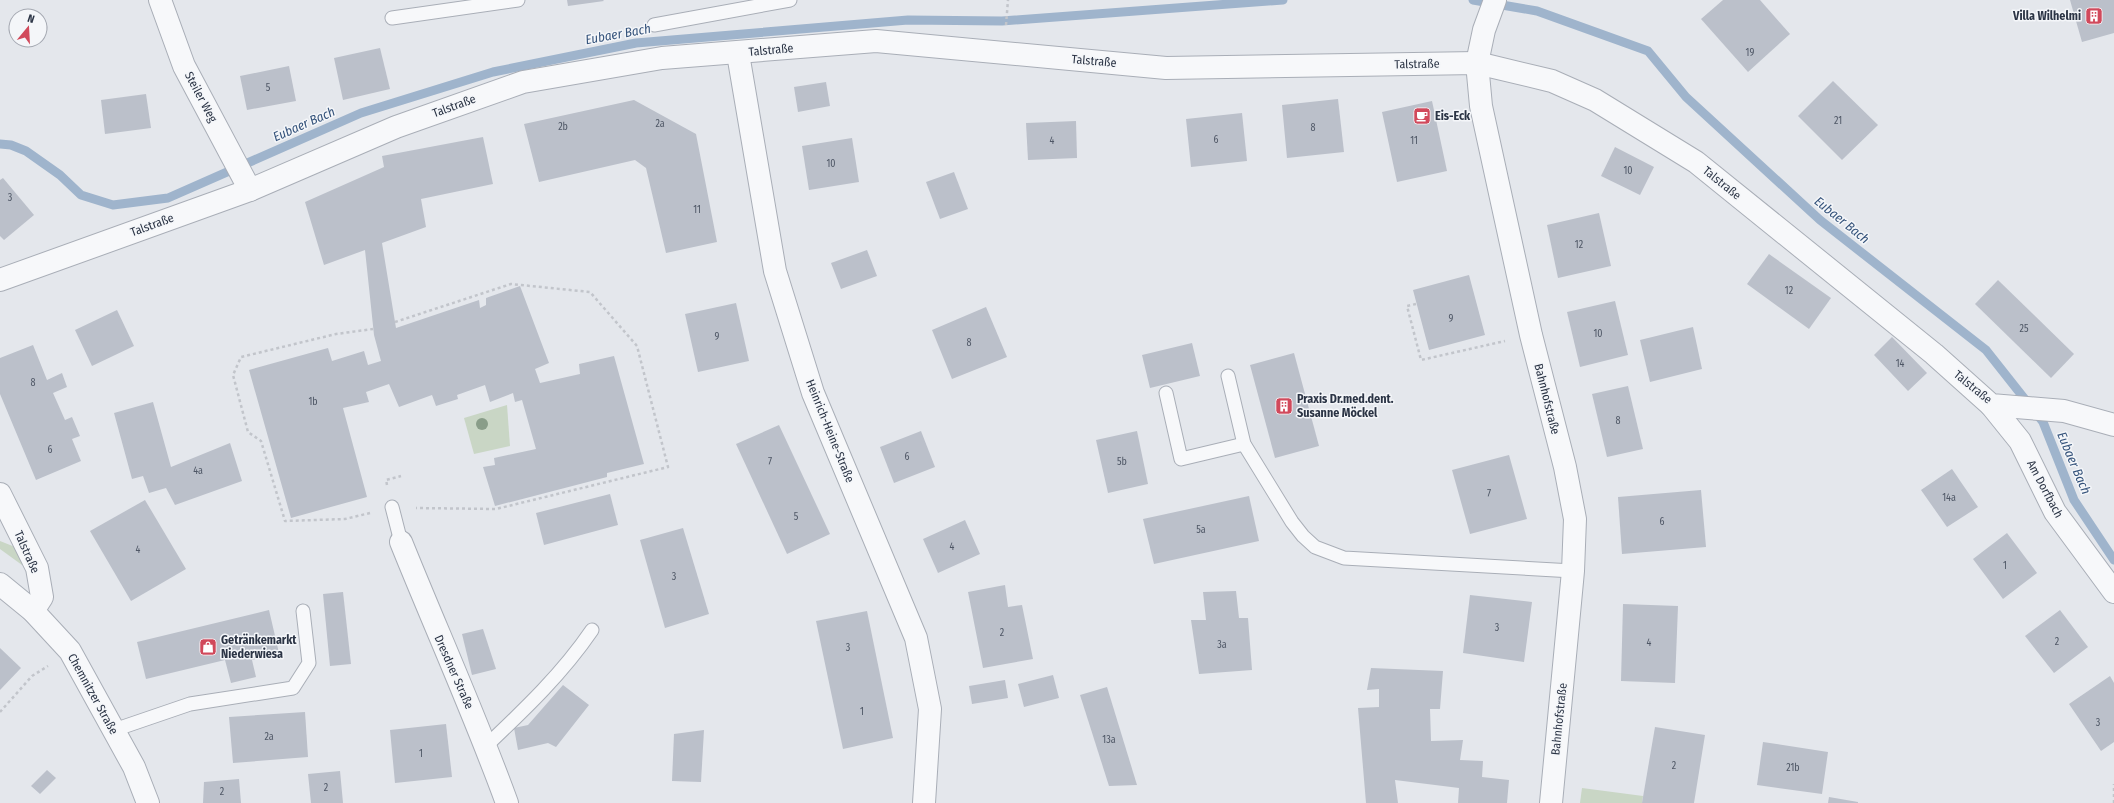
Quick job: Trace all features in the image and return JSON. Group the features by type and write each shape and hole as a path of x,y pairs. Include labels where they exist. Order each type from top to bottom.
{"street":[{"name":"Steiler Weg","path":"160,0 184,66 246,184"},
{"name":"Bahnhofstraße","path":"1495,0 1484,30 1477,63 1483,114 1531,335 1565,467 1575,519 1573,571 1551,803"},
{"name":"Talstraße","path":"0,280 396,127 523,82 662,58 738,54 876,40 1166,68 1477,63 1552,81 1595,100 1634,122 1696,162 1998,405 2064,411 2114,425"},
{"name":"Heinrich-Heine-Straße","path":"738,54 775,271 813,393 916,638 930,709 924,803"},
{"name":"Am Dorfbach","path":"1998,405 2020,441 2054,512 2114,592"},
{"name":"Talstraße","path":"0,494 37,568 42,597 33,611"},
{"name":"Dresdner Straße","path":"401,542 435,628 486,746 507,803"},
{"name":"Chemnitzer Straße","path":"0,584 33,611 70,651 134,767 148,803"}],"lane":[{"path":"392,18 518,0"},
{"path":"654,25 790,0"},
{"path":"1228,376 1244,444 1302,536 1315,547 1344,558 1573,571"},
{"path":"1166,393 1181,459 1244,444"},
{"path":"392,507 401,542"},
{"path":"114,730 190,704 293,688 309,663 303,611"},
{"path":"486,746 547,688 577,653 592,630"}],"path":[{"path":"1006,28 1008,0"},
{"path":"373,329 336,334 241,357 233,375 248,432 261,441 286,521 345,519 392,507 496,509 668,466 637,346 590,292 511,284 395,322"},
{"path":"1416,304 1408,306 1421,360 1500,342"},
{"path":"0,712 32,676 70,651"},
{"path":"2114,784 2114,803"}],"green space":[{"path":"507,405 510,446 474,454 464,418"},
{"path":"0,541 20,549 24,560 22,565 0,549"},
{"path":"1582,788 1643,796 1642,803 1580,803"}],"building":[{"path":"567,0 603,0 604,1 568,6"},
{"path":"1723,0 1760,0 1790,34 1748,72 1701,19"},
{"name":"Villa Wilhelmi","path":"2070,0 2114,0 2114,33 2082,42"},
{"path":"380,48 390,89 343,100 334,58"},
{"path":"289,66 296,101 247,110 240,76"},
{"path":"1833,81 1878,125 1842,160 1798,116"},
{"path":"826,82 830,106 798,112 794,87"},
{"path":"146,94 151,128 105,134 101,100"},
{"path":"1338,99 1344,152 1287,158 1282,105"},
{"path":"634,100 696,134 717,242 666,253 646,168 635,160 539,182 524,124"},
{"path":"1432,101 1447,171 1397,182 1382,112"},
{"path":"1242,113 1247,161 1191,167 1186,119"},
{"path":"1076,121 1077,158 1028,160 1026,123"},
{"path":"483,137 493,184 421,199 426,227 382,243 396,328 479,300 480,308 486,305 486,298 520,286 549,363 535,369 540,383 580,374 579,364 614,356 644,464 607,473 607,477 495,506 483,467 495,465 494,458 536,449 522,400 515,402 513,393 490,402 485,385 457,395 458,399 436,406 432,395 399,407 389,384 366,392 369,402 343,408 367,497 291,518 249,370 328,348 332,361 364,351 368,365 381,361 374,335 365,250 324,265 305,202 384,167 382,156"},
{"path":"852,138 859,182 809,190 802,146"},
{"path":"1615,147 1654,167 1640,195 1601,176"},
{"path":"954,172 968,209 940,219 926,182"},
{"path":"3,178 34,215 4,240 0,236 0,180"},
{"path":"1599,213 1611,266 1558,278 1547,225"},
{"path":"867,250 877,276 841,289 831,263"},
{"path":"1769,254 1831,298 1809,329 1747,284"},
{"path":"1469,275 1485,335 1429,350 1413,290"},
{"path":"1998,280 2074,354 2051,378 1975,304"},
{"path":"1615,301 1628,355 1580,367 1567,312"},
{"path":"736,303 749,361 698,372 685,314"},
{"path":"986,307 1007,357 952,379 932,330"},
{"path":"117,310 134,346 92,366 75,330"},
{"path":"1693,327 1702,369 1650,382 1640,340"},
{"path":"1892,337 1927,373 1908,391 1874,355"},
{"path":"1192,343 1200,376 1150,388 1142,355"},
{"path":"33,345 47,380 62,373 67,387 53,393 65,420 72,417 80,436 72,439 81,461 36,480 0,394 0,358"},
{"name":"Praxis Dr.med.dent. Susanne Möckel","path":"1294,353 1319,446 1275,458 1250,365"},
{"path":"1628,386 1643,449 1607,457 1592,394"},
{"path":"153,402 171,467 230,443 242,481 175,505 166,488 149,493 143,476 132,479 114,413"},
{"path":"779,425 830,534 787,554 736,444"},
{"path":"921,431 935,467 894,483 880,447"},
{"path":"1137,431 1148,484 1108,493 1096,440"},
{"path":"1509,455 1527,519 1470,534 1452,470"},
{"path":"1952,469 1978,507 1947,527 1921,490"},
{"path":"1701,490 1706,547 1622,554 1618,497"},
{"path":"610,494 618,525 544,545 536,513"},
{"path":"1249,496 1259,541 1154,564 1143,519"},
{"path":"145,500 186,569 131,601 90,531"},
{"path":"965,520 980,554 938,573 923,539"},
{"path":"683,528 709,614 665,628 640,540"},
{"path":"2007,533 2037,573 2003,599 1973,559"},
{"path":"1005,585 1008,607 1022,605 1033,659 983,668 968,592"},
{"path":"1236,591 1239,618 1248,618 1252,670 1199,674 1191,620 1206,620 1203,592"},
{"path":"343,592 351,664 330,666 323,594"},
{"path":"1470,595 1532,602 1524,662 1463,653"},
{"path":"1623,604 1678,606 1675,683 1621,681"},
{"name":"Getränkemarkt Niederwiesa","path":"269,610 279,653 252,660 256,677 231,683 225,660 146,679 137,642"},
{"path":"2060,610 2088,647 2054,673 2025,636"},
{"path":"867,611 893,738 843,749 816,621"},
{"path":"483,629 496,669 472,675 462,634"},
{"path":"0,648 21,668 0,690"},
{"path":"1371,668 1443,671 1440,709 1430,709 1431,741 1463,740 1460,760 1483,761 1482,777 1509,780 1507,803 1458,803 1459,788 1395,780 1398,803 1366,803 1358,708 1379,707 1379,689 1367,690"},
{"path":"1053,675 1059,698 1024,707 1018,684"},
{"path":"2110,676 2114,683 2114,742 2101,751 2069,704"},
{"path":"1005,680 1008,698 972,704 969,686"},
{"path":"563,685 589,705 556,747 548,743 518,750 514,728 528,725"},
{"path":"1107,687 1137,785 1109,786 1080,695"},
{"path":"305,712 308,757 233,763 229,717"},
{"path":"446,724 452,777 395,783 390,730"},
{"path":"1655,727 1705,735 1694,803 1642,803"},
{"path":"704,730 701,782 672,781 674,734"},
{"path":"1763,742 1828,752 1822,794 1757,785"},
{"path":"47,770 56,778 40,794 31,786"},
{"path":"340,771 343,803 311,803 308,774"},
{"path":"239,779 241,803 203,803 204,782"},
{"path":"1829,797 1858,802 1858,803 1828,803"}],"waterway":[{"name":"Eubaer Bach","path":"0,144 11,145 26,151 60,175 81,195 113,205 168,198 361,113 493,72 636,43 908,20 1002,21 1283,0"},
{"name":"Eubaer Bach","path":"1473,0 1537,11 1648,51 1686,97 1820,220 1986,350 2043,422 2074,500 2114,560"}],"place":[{"name":"Villa Wilhelmi","path":"2094,16"},
{"name":"Eis-Eck","path":"1422,116"},
{"name":"Praxis Dr.med.dent. Susanne Möckel","path":"1284,406"},
{"name":"Getränkemarkt Niederwiesa","path":"208,647"}]}
